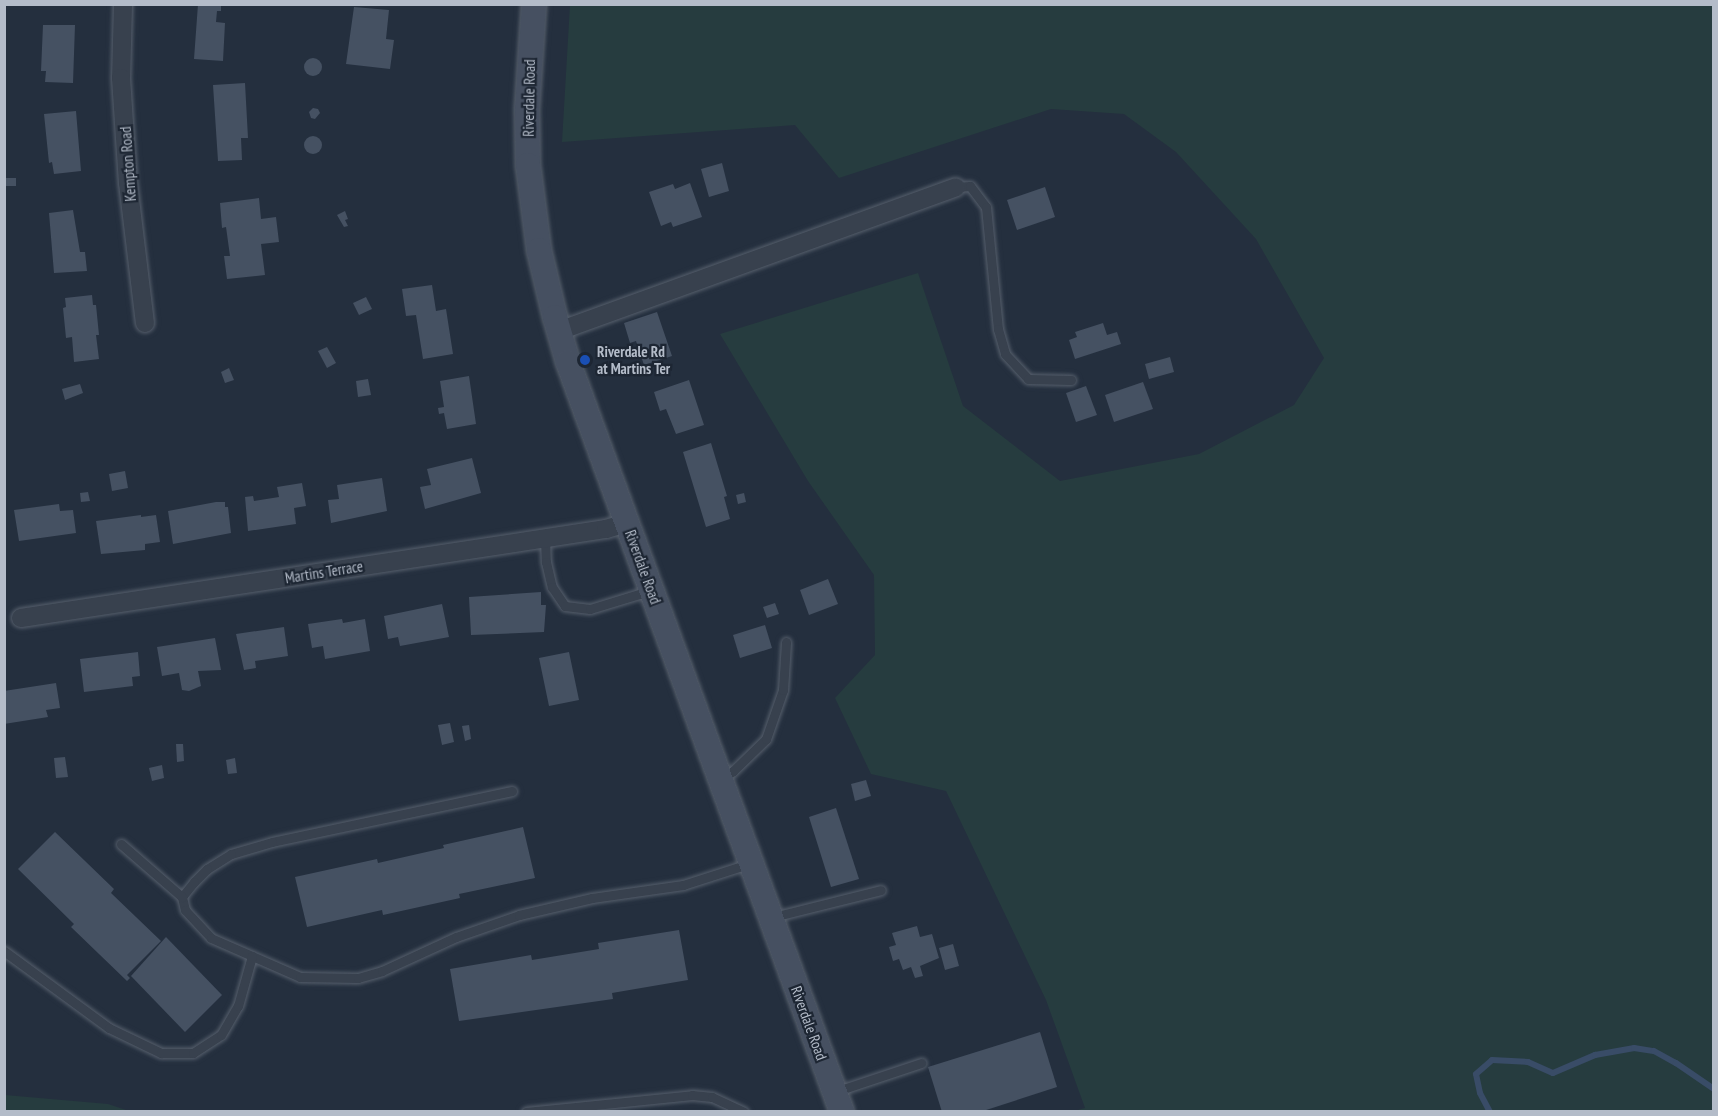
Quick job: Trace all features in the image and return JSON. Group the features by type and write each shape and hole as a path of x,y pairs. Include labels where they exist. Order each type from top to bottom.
{"main road":[{"name":"Riverdale Road","path":"534,4 527,109 528,165 539,250 560,331 651,590 838,1102"}],"street":[{"name":"Kempton Road","path":"123,4 121,78 128,183 146,322"},
{"path":"560,331 956,187"},
{"name":"Martins Terrace","path":"21,618 606,529 627,523"}],"lane":[{"path":"956,187 970,186 986,207 998,329 1005,354 1028,379 1071,380"},
{"path":"545,538 546,562 552,587 565,606 590,609 651,590"},
{"path":"720,780 733,771 766,739 783,690 786,642"},
{"path":"182,897 207,869 231,854 272,842 512,791"},
{"path":"122,844 182,897 185,909 211,938 300,977 358,978 382,971 456,937 519,915 592,898 683,885 751,863"},
{"path":"771,917 881,890"},
{"path":"4,951 108,1028 161,1053 193,1053 221,1035 238,1006 252,956"},
{"path":"838,1102 921,1063"},
{"path":"526,1112 692,1095 712,1098 744,1112"}],"green space":[{"path":"570,5 1713,5 1713,1111 1074,1111 1085,1108 1046,1000 946,791 871,774 835,698 875,655 874,575 808,481 720,334 918,273 963,406 1060,481 1199,454 1294,405 1324,358 1256,239 1176,152 1124,114 1051,109 839,178 795,125 562,142"},
{"path":"5,1095 108,1104 129,1111 5,1111"}],"building":[{"path":"198,4 221,4 221,11 217,11 216,22 225,23 223,61 194,59"},
{"path":"354,7 389,10 386,39 394,40 390,69 346,64"},
{"path":"43,25 75,25 73,83 45,82 46,71 41,71"},
{"path":"313,58 319,61 322,67 319,73 313,76 307,73 304,67 307,61"},
{"path":"245,83 248,138 241,138 242,160 218,161 213,85"},
{"path":"313,108 318,109 320,113 315,119 311,118 309,112"},
{"path":"76,111 81,171 54,174 52,162 49,163 44,114"},
{"path":"313,136 321,141 322,145 317,153 313,154 305,149 304,145 309,137"},
{"path":"722,163 729,191 709,197 701,169"},
{"path":"5,178 16,178 16,186 5,186"},
{"path":"690,183 702,217 673,227 671,222 661,226 649,192 673,184 675,189"},
{"path":"1045,187 1055,217 1017,230 1007,200"},
{"path":"259,198 261,219 276,217 279,242 261,244 265,275 227,279 224,256 230,256 226,227 222,228 220,203"},
{"path":"73,210 80,252 85,252 87,271 54,273 49,213"},
{"path":"345,211 348,226 344,227 337,215"},
{"path":"432,285 436,311 446,309 453,354 423,359 416,315 406,316 402,289"},
{"path":"92,295 93,305 96,305 99,359 74,362 72,337 66,338 63,308 66,307 65,298"},
{"path":"366,297 372,309 359,315 353,303"},
{"path":"657,312 672,356 644,365 636,341 630,343 624,323"},
{"path":"1103,323 1107,335 1117,332 1121,344 1075,359 1069,340 1077,337 1075,332"},
{"path":"327,347 336,363 327,368 318,351"},
{"path":"1170,357 1174,372 1149,379 1145,364"},
{"path":"229,368 234,380 225,383 221,372"},
{"path":"469,376 476,424 447,429 444,413 439,414 438,408 444,407 440,381"},
{"path":"368,379 371,395 358,397 356,381"},
{"path":"689,380 704,425 676,434 666,409 660,411 654,392"},
{"path":"1143,382 1153,409 1114,422 1105,395"},
{"path":"80,384 83,393 65,400 62,389"},
{"path":"1086,386 1097,415 1076,422 1066,393"},
{"path":"711,443 727,496 724,497 730,519 706,527 683,452"},
{"path":"472,458 481,493 425,509 420,487 431,485 427,469"},
{"path":"125,471 128,488 112,491 109,474"},
{"path":"382,478 387,511 331,523 328,500 339,499 337,485"},
{"path":"302,483 306,506 294,508 296,524 248,531 245,497 253,496 254,501 279,497 277,487"},
{"path":"88,492 90,501 81,502 80,493"},
{"path":"744,493 746,502 738,504 736,495"},
{"path":"225,502 225,507 228,507 231,533 173,544 168,511"},
{"path":"59,504 60,511 73,510 76,533 19,541 14,510"},
{"path":"141,515 141,517 156,515 160,542 145,544 145,550 101,554 96,521"},
{"path":"828,579 838,604 809,615 800,590"},
{"path":"541,592 541,605 546,605 544,632 471,635 469,597"},
{"path":"775,603 779,614 767,618 763,607"},
{"path":"442,604 449,637 400,646 398,637 388,639 384,616"},
{"path":"342,619 343,623 365,619 370,651 325,659 323,646 312,648 308,624"},
{"path":"765,625 772,648 740,658 733,635"},
{"path":"284,627 288,656 255,661 256,668 244,670 236,634"},
{"path":"215,638 221,670 198,671 201,686 189,691 182,690 179,673 162,676 157,647"},
{"path":"138,652 140,676 132,677 133,686 84,692 80,659"},
{"path":"569,652 579,700 549,706 539,658"},
{"path":"56,683 60,708 46,710 48,717 4,724 4,691"},
{"path":"450,723 454,742 442,745 438,725"},
{"path":"469,725 471,739 465,741 462,726"},
{"path":"176,744 183,744 184,761 177,762"},
{"path":"65,757 68,777 56,778 54,758"},
{"path":"235,758 237,773 228,774 226,760"},
{"path":"162,765 164,778 152,781 149,768"},
{"path":"866,780 871,796 855,801 851,784"},
{"path":"836,808 859,879 831,887 809,817"},
{"path":"523,827 535,878 459,894 460,898 383,915 382,910 307,927 295,877 377,859 378,863 444,848 443,845"},
{"path":"55,832 114,889 111,893 161,941 127,975 130,978 127,981 71,927 74,924 18,869"},
{"path":"917,926 920,937 932,934 939,958 920,966 923,976 915,978 911,967 903,970 899,959 893,961 889,947 896,945 892,933"},
{"path":"679,930 688,980 612,993 613,999 459,1021 450,969 531,955 532,960 599,949 598,943"},
{"path":"166,937 222,995 185,1032 131,976"},
{"path":"953,944 959,966 945,970 939,948"},
{"path":"1040,1032 1057,1087 980,1112 942,1112 928,1067"}],"waterway":[{"path":"1490,1112 1480,1093 1476,1074 1492,1060 1528,1062 1553,1073 1595,1055 1634,1048 1654,1051 1714,1089"}],"place":[{"name":"Riverdale Rd at Martins Ter","path":"585,360"}]}
